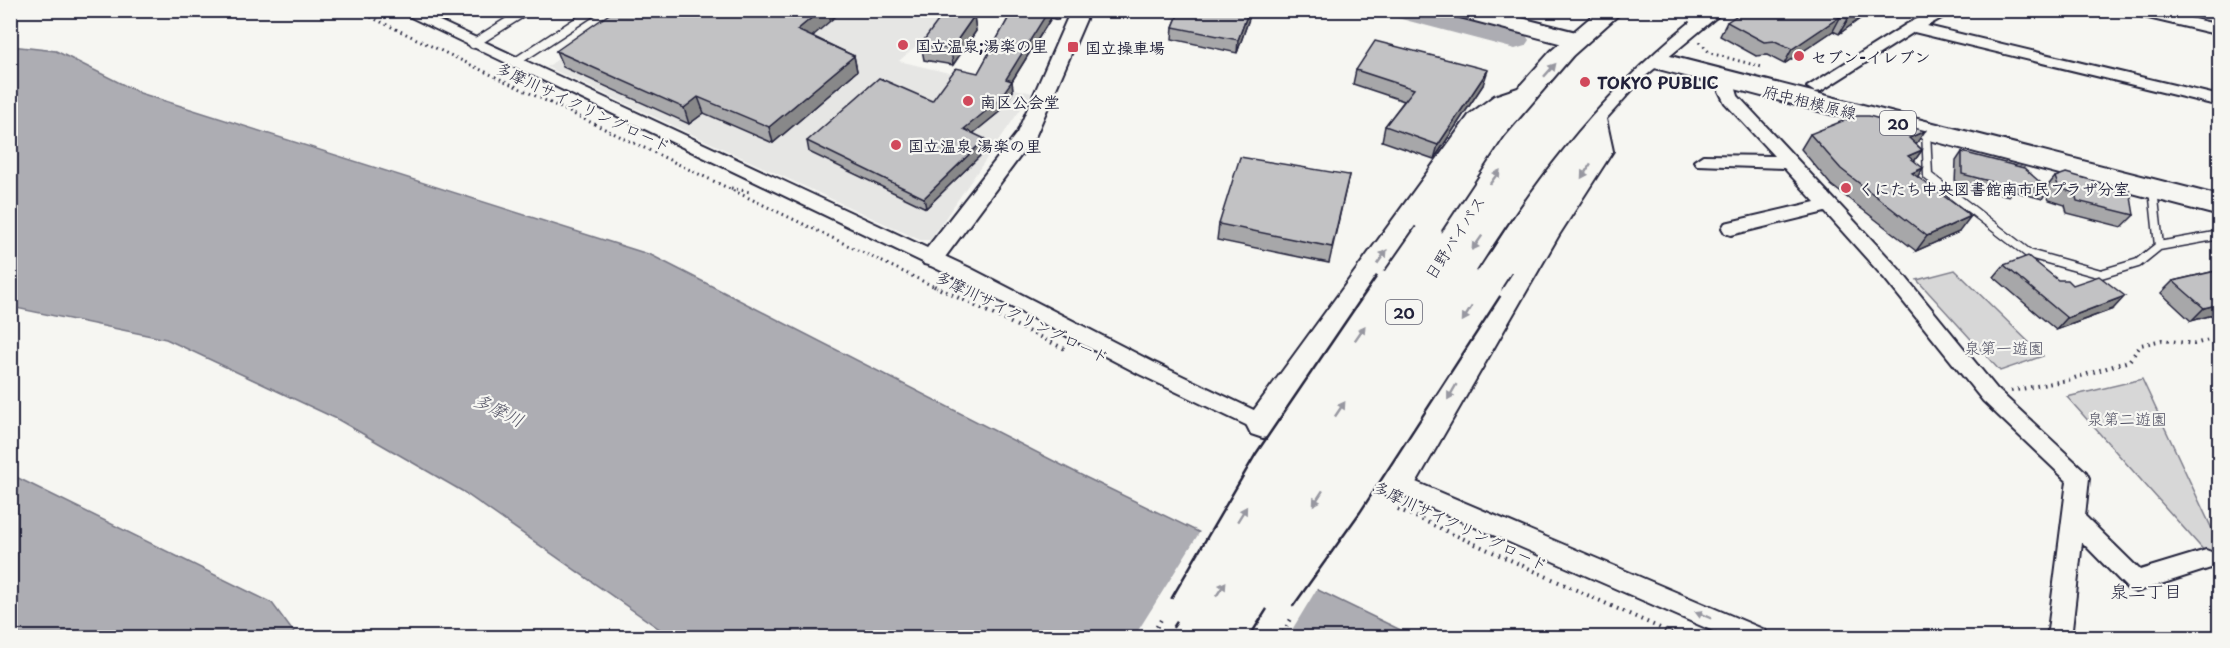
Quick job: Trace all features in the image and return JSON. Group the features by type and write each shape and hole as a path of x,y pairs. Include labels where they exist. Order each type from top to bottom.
{"highway":[{"path":"1171,638 1209,566 1272,465 1330,375 1428,235 1529,94 1580,36 1615,10"},
{"name":"日野バイパス","path":"1188,638 1517,145 1584,67 1648,10"},
{"name":"日野バイパス","path":"1227,638 1334,473 1470,254 1547,143 1611,70 1648,35 1680,10"},
{"path":"1246,638 1346,502 1592,118 1633,73 1713,10"},
{"path":"1263,424 1457,150 1491,106 1505,99 1529,94"},
{"path":"1393,494 1549,228 1599,151 1592,118"}],"main road":[{"name":"20","path":"1460,10 1580,36"},
{"name":"20","path":"1516,10 1580,36"},
{"name":"府中相模原線","path":"1580,36 1815,87 2220,190"},
{"name":"府中相模原線","path":"1658,54 1725,79 2220,206"}],"street":[{"path":"403,10 932,258 1263,424 1393,494 1757,638"},
{"path":"932,258 1026,135 1082,10"},
{"path":"1815,87 1912,27 1949,10"},
{"path":"2132,10 2220,30"},
{"path":"1912,27 2220,101"},
{"path":"1725,79 1726,89 1731,99 1892,274 1990,395 2078,478 2075,521 2068,550 2060,638"},
{"path":"1703,161 1787,162"},
{"path":"1731,228 1829,205"},
{"path":"2075,521 2136,582 2206,560"}],"lane":[{"path":"473,44 526,10"},
{"path":"514,63 595,10"},
{"path":"1926,130 1928,176 2029,254 2101,274 2138,263 2159,246 2220,235"},
{"path":"2153,189 2159,246"}],"path":[{"name":"多摩川サイクリングロード","path":"356,10 1076,354"},
{"path":"1697,39 1710,53 1762,67"},
{"path":"1990,395 2068,380 2129,361 2141,345 2162,340 2194,344 2220,337"},
{"name":"多摩川サイクリングロード","path":"1393,494 1682,638"}],"shaded area":[{"path":"625,11 976,11 966,27 944,21 899,61 1032,93 930,240 920,240 547,67"}],"green space":[{"name":"泉第一遊園","path":"1955,270 2043,356 2000,371 1917,280"},
{"name":"泉第二遊園","path":"2142,379 2219,544 2219,556 2207,554 2067,397"}],"water":[{"name":"多摩川","path":"11,46 56,51 140,93 651,255 1085,477 1415,637 671,637 462,491 337,419 166,339 11,307"},
{"path":"10,474 272,603 297,637 11,637"}],"pier":[{"path":"1201,530 1318,587 1287,638 1134,637"}],"building":[{"path":"615,10 821,10 797,30 854,56 769,127 698,97 684,108 556,51"},
{"path":"946,10 974,16 951,49 921,44"},
{"path":"1013,10 1049,10 1006,79 1012,81 997,102 964,129 985,139 924,198 807,141 879,78 932,101 956,68 978,73"},
{"path":"1180,10 1249,10 1238,40 1173,27"},
{"path":"1745,10 1860,10 1848,19 1841,16 1792,49 1775,41 1764,42 1727,22"},
{"path":"1375,41 1488,70 1438,145 1385,126 1414,89 1356,70"},
{"path":"1855,116 1869,116 1925,131 1909,138 1922,150 1908,156 1923,168 1912,173 1971,216 1927,236 1841,169 1810,134"},
{"path":"1962,152 2024,168 2049,190 2018,183 2016,188 1962,174"},
{"path":"1240,157 1349,175 1332,247 1219,224"},
{"path":"2066,173 2130,191 2134,215 2077,201 2075,193 2059,188 2055,177"},
{"path":"2028,256 2058,280 2068,280 2073,285 2099,276 2125,296 2067,318 2004,265"},
{"path":"2220,270 2220,304 2204,308 2173,281"}],"waterway":[{"path":"1400,10 1515,40"}],"place":[{"name":"国立温泉;湯楽の里","path":"903,45"},
{"name":"国立操車場","path":"1073,47"},
{"name":"セブン-イレブン","path":"1799,56"},
{"name":"TOKYO PUBLIC","path":"1585,82"},
{"name":"南区公会堂","path":"968,101"},
{"name":"国立温泉 湯楽の里","path":"896,145"},
{"name":"くにたち中央図書館南市民プラザ分室","path":"1846,188"}],"district":[{"name":"泉二丁目","path":"2146,590"}]}
